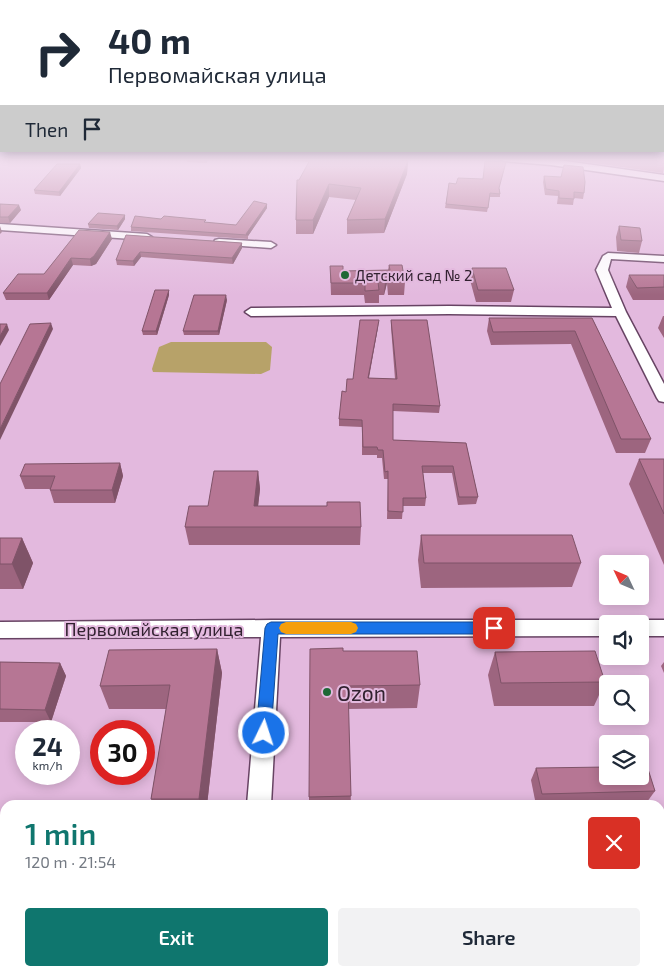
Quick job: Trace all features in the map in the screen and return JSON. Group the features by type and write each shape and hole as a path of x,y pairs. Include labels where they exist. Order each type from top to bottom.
{"street":[{"path":"0,227 154,238"},
{"path":"203,241 271,245"},
{"path":"664,259 608,256 602,270 620,312 664,398"},
{"path":"251,312 449,310 620,312"},
{"path":"259,800 271,628"},
{"name":"Первомайская улица","path":"0,630 599,628"},
{"path":"649,628 664,628"}],"shaded area":[{"path":"171,342 266,342 272,347 270,370 261,374 153,372 152,369 159,347"}],"building":[{"path":"0,204 19,205 8,217 0,217"},
{"path":"252,204 267,204 247,235 131,227 135,216 161,219 164,216 236,225"},
{"path":"296,204 320,204 313,220 296,220"},
{"path":"354,204 391,204 385,219 347,220"},
{"path":"446,204 489,204 488,208"},
{"path":"98,213 125,215 117,226 88,224"},
{"path":"619,226 640,228 642,241 621,240"},
{"path":"79,230 110,232 90,259 71,258 47,293 3,293 18,274 44,274"},
{"path":"126,235 242,243 232,258 140,252 133,261 116,260"},
{"path":"389,265 402,265 405,282 388,282 387,271 385,282 378,282 379,290 365,291 365,283 331,283 330,266 343,266 343,271 390,270"},
{"path":"472,268 506,268 514,290 478,290"},
{"path":"629,275 664,275 664,287 637,288"},
{"path":"155,290 169,290 156,331 142,331"},
{"path":"194,295 226,295 218,331 183,331"},
{"path":"489,318 592,318 651,439 621,439 575,331 493,332"},
{"path":"360,320 379,320 368,378 397,379 391,320 427,320 440,406 393,404 393,440 466,443 478,497 459,497 453,466 422,466 426,498 403,498 403,512 388,511 388,471 385,472 383,450 378,450 377,447 363,447 362,420 339,419 342,391 346,392 347,379 353,379"},
{"path":"51,323 0,429 0,384 30,324"},
{"path":"0,324 7,324 0,336"},
{"path":"639,459 664,459 664,514"},
{"path":"120,463 112,490 50,490 55,476 20,476 25,464"},
{"path":"214,471 258,471 254,506 327,506 327,502 360,502 361,527 185,527 189,506 208,506"},
{"path":"421,535 572,535 581,563 424,563"},
{"path":"0,538 22,538 12,564 0,564"},
{"path":"343,648 343,651 417,651 420,685 348,686 351,796 309,797 310,649"},
{"path":"217,649 199,799 151,799 153,785 155,785 170,685 100,686 109,650"},
{"path":"595,651 603,675 599,675 599,682 501,683 495,652"},
{"path":"0,662 60,663 45,710 0,709"},
{"path":"599,767 599,785 649,785 649,772 655,791 542,794 536,768"}],"slow traffic":[{"path":"286,628 351,628"}],"place":[{"name":"Детский сад № 2","path":"345,275"},
{"name":"Ozon","path":"327,692"}],"route":[{"path":"264,733 271,628 494,628"}]}
